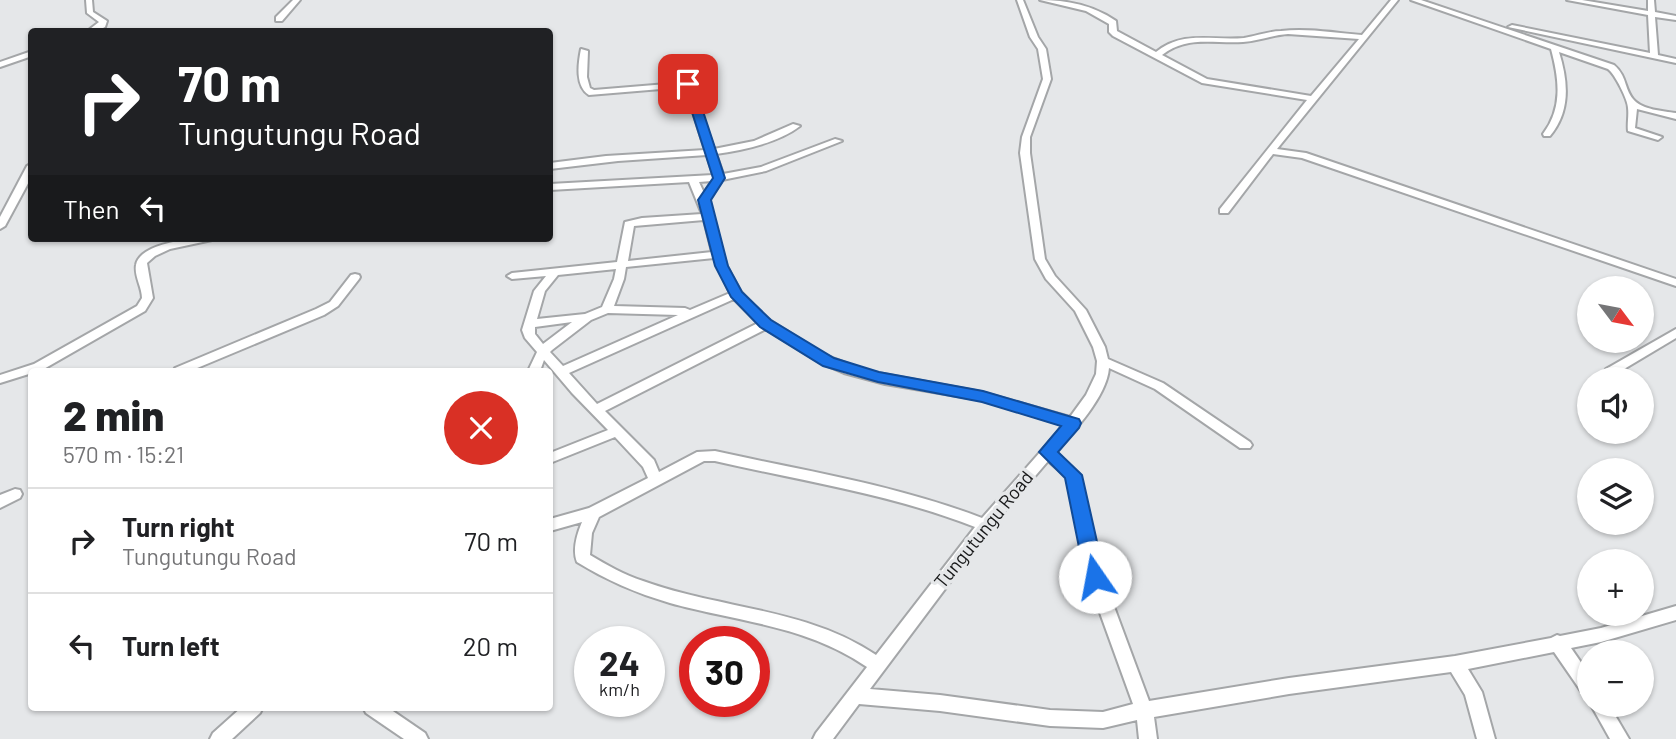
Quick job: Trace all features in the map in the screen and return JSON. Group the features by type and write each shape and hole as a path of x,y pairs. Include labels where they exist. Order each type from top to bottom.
{"street":[{"path":"89,0 90,13 103,21 96,28"},
{"path":"279,19 297,0"},
{"path":"1020,0 1045,59 1047,79 1026,137 1025,153 1040,259 1050,277 1080,310 1103,361 1159,386 1245,445"},
{"path":"1043,0 1083,7 1099,13 1113,23 1113,32 1116,34 1205,81 1313,99"},
{"path":"1224,211 1395,0"},
{"path":"1414,0 1596,60 1620,73 1633,104 1676,116"},
{"path":"1570,0 1676,18"},
{"path":"1651,0 1654,57"},
{"path":"1457,15 1676,61"},
{"path":"1157,55 1171,45 1205,38 1242,40 1274,33 1295,32 1364,37"},
{"path":"1547,134 1557,125 1562,88 1554,48"},
{"path":"583,51 583,78 586,89 592,93 688,84 719,178"},
{"path":"0,65 28,54"},
{"path":"1633,104 1631,129 1658,136"},
{"path":"553,166 624,158 710,154 757,144 796,126"},
{"path":"553,187 719,178 763,169 838,141"},
{"path":"1270,151 1303,155 1676,283"},
{"path":"0,226 28,174"},
{"path":"704,200 719,178"},
{"path":"694,180 704,200 718,255 736,294 766,324 829,362 853,371 983,396 1073,423"},
{"path":"607,309 615,294 623,264 629,224 708,217"},
{"path":"35,368 132,314 145,303 148,296 140,266 142,259 152,253 193,242"},
{"path":"512,276 718,255"},
{"path":"554,272 540,291 530,324 530,335 596,410 649,464 656,481"},
{"path":"186,368 320,312 340,297 355,277"},
{"path":"563,371 736,294"},
{"path":"530,324 587,317 607,309 692,312"},
{"path":"535,368 537,358 544,349 587,317"},
{"path":"596,410 766,324"},
{"path":"1618,367 1676,333"},
{"name":"Tungutungu Road","path":"822,739 985,524 1073,423 1092,396 1102,374 1103,361"},
{"path":"0,379 28,370"},
{"path":"553,457 617,431"},
{"path":"1047,452 1073,475 1095,577 1144,710 1148,739"},
{"path":"553,524 593,513 702,456 715,456 923,502 985,524"},
{"path":"0,502 15,494"},
{"path":"593,513 585,533 582,558 603,573 667,594 831,637 877,665"},
{"path":"855,696 940,703 1050,718 1103,720 1144,710 1289,686 1455,664 1601,635 1676,613"},
{"path":"1557,642 1577,671"},
{"path":"1455,664 1473,692 1486,739"},
{"path":"219,739 250,711"},
{"path":"378,711 418,739"},
{"path":"1606,717 1620,739"}],"route":[{"path":"688,84 719,178 704,200 718,255 736,294 766,324 829,362 878,377 983,396 1073,423 1047,452 1073,475 1095,577"}]}
